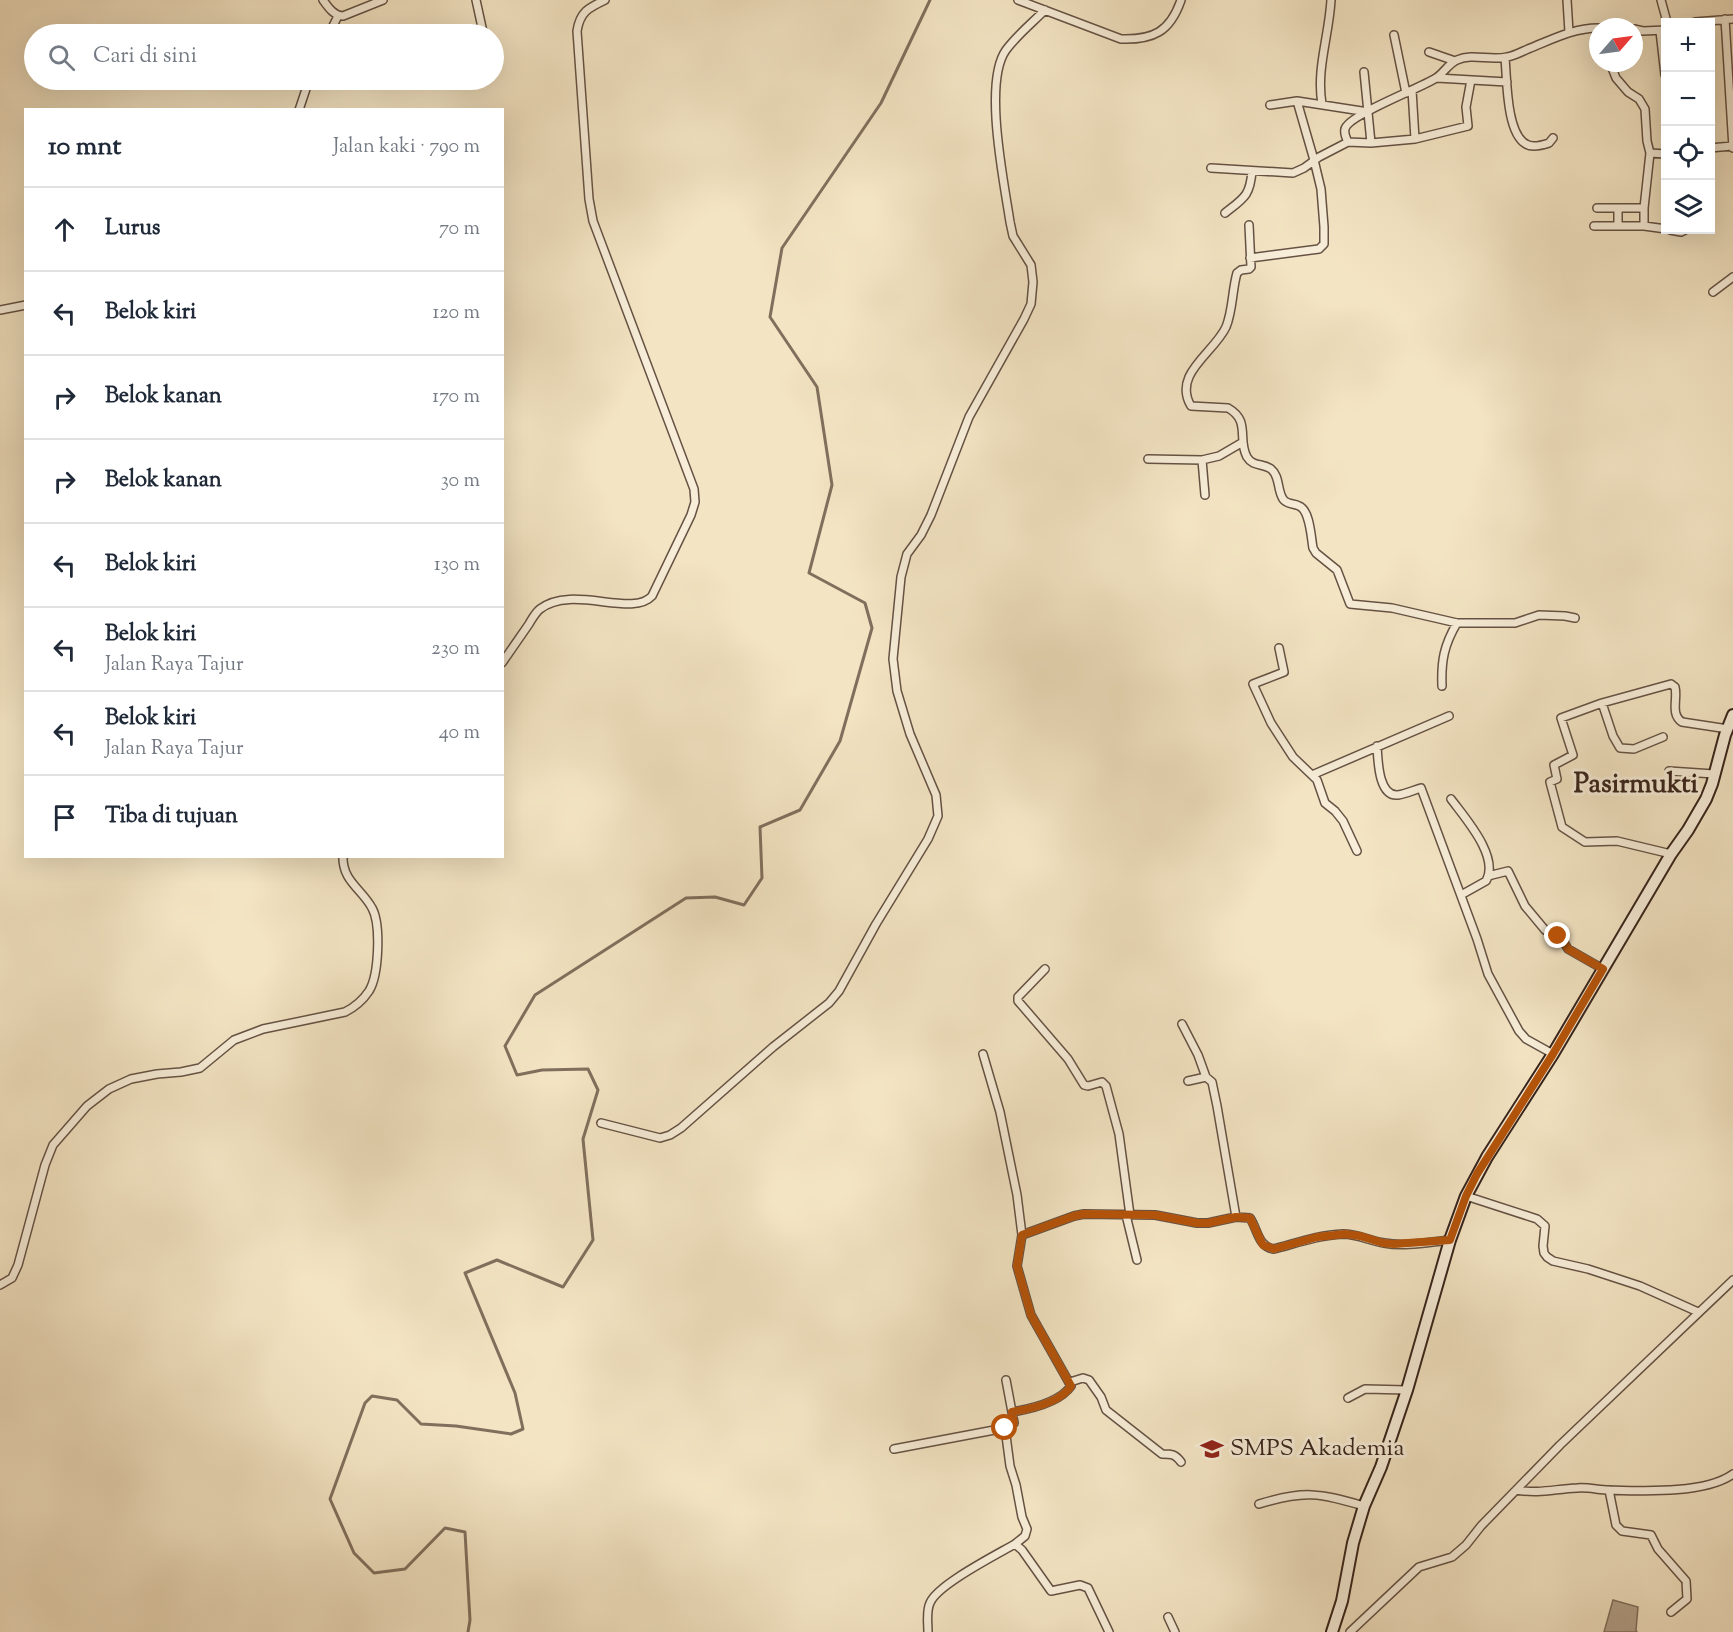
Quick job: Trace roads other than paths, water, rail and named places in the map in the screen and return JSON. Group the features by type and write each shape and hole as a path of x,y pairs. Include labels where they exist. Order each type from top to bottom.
{"main road":[{"path":"1332,1632 1342,1601 1353,1543 1364,1506 1381,1467 1407,1390 1450,1240 1466,1196 1487,1157 1553,1054 1706,799 1733,715"}],"street":[{"path":"323,0 338,16 349,15 383,0"},
{"path":"476,0 481,24"},
{"path":"504,660 538,610 548,604 572,598 630,604 648,601 691,515 695,502 693,489 593,221 588,199 577,31 579,18 593,5 605,0"},
{"path":"1018,0 1121,39 1150,37 1158,34 1174,16 1181,0"},
{"path":"1322,105 1320,73 1330,21 1331,0"},
{"path":"1567,0 1569,32"},
{"path":"1661,0 1666,18"},
{"path":"601,1123 660,1138 670,1135 773,1047 829,1003 839,991 876,924 928,839 938,816 936,795 910,734 897,691 893,659 901,577 907,554 921,535 931,515 969,417 1031,304 1034,282 1031,265 1013,236 995,103 997,77 1005,51 1045,10"},
{"path":"334,24 338,16"},
{"path":"1715,148 1733,147 1732,93 1725,19"},
{"path":"1715,20 1733,19"},
{"path":"1348,142 1344,129 1348,123 1437,78 1455,61 1465,58 1505,58 1569,32 1589,29"},
{"path":"1643,31 1661,30"},
{"path":"1394,35 1409,92 1415,139"},
{"path":"1429,52 1455,61"},
{"path":"1505,58 1509,109 1515,132 1526,144 1534,146 1550,143 1553,138"},
{"path":"1364,72 1371,143"},
{"path":"1614,72 1616,78 1628,92 1639,99 1645,109 1650,153 1644,226"},
{"path":"1437,78 1507,82"},
{"path":"1211,168 1293,173 1348,142 1371,143 1415,139 1468,126 1466,107 1471,80"},
{"path":"300,108 306,90"},
{"path":"1250,258 1319,249 1323,246 1321,189 1297,101"},
{"path":"1270,105 1297,101 1368,112"},
{"path":"1650,153 1661,154"},
{"path":"1225,213 1249,191 1252,171"},
{"path":"1597,208 1644,208"},
{"path":"1618,209 1618,226"},
{"path":"1249,225 1250,269 1239,271 1237,274 1235,293 1226,328 1187,378 1185,396 1191,406 1228,408 1241,420 1246,455 1256,465 1270,468 1283,500 1302,507 1306,512 1313,548 1337,570 1350,604 1392,608 1456,623 1515,623 1539,615 1575,618"},
{"path":"1594,226 1644,226 1661,228"},
{"path":"1713,292 1733,277"},
{"path":"0,310 24,305"},
{"path":"1148,459 1202,460 1219,456 1243,442"},
{"path":"1202,460 1205,495"},
{"path":"1442,686 1441,665 1445,648 1456,623"},
{"path":"1279,648 1284,672 1253,684 1271,723 1293,758 1317,780 1325,803 1343,821 1357,851"},
{"path":"1671,854 1617,841 1585,842 1562,828 1550,782 1557,779 1554,765 1573,755 1561,718 1602,703 1671,684 1676,691 1675,715 1678,720 1728,729"},
{"path":"1602,703 1613,736 1620,748 1634,749 1663,737"},
{"path":"1312,775 1449,716"},
{"path":"1377,746 1380,778 1385,789 1393,795 1399,795 1421,788 1477,939 1483,962 1514,1022 1526,1039 1553,1054"},
{"path":"1669,771 1714,774"},
{"path":"1451,799 1477,835 1490,868 1486,881 1461,895"},
{"path":"0,1286 12,1278 18,1265 45,1165 53,1145 87,1106 109,1089 131,1079 200,1068 234,1040 263,1029 345,1012 356,1006 370,990 375,978 376,919 373,909 348,879 342,858"},
{"path":"1488,876 1508,871 1525,906 1545,930 1562,939 1568,949 1603,969"},
{"path":"1045,969 1018,1000 1068,1059 1084,1085 1102,1082 1105,1084 1119,1134 1128,1215 1137,1260"},
{"path":"1182,1024 1206,1077 1212,1082 1236,1217"},
{"path":"983,1054 1000,1112 1017,1196 1022,1235 1017,1266 1031,1315 1071,1386 1043,1405 1012,1412"},
{"path":"1188,1081 1206,1077"},
{"path":"1466,1196 1537,1219 1544,1224 1544,1253 1553,1261 1588,1269 1640,1286 1698,1312"},
{"path":"1022,1235 1084,1214 1166,1216 1197,1223 1236,1217 1250,1218 1263,1245 1274,1249 1317,1237 1345,1234 1394,1244 1450,1240"},
{"path":"1350,1632 1419,1567 1455,1554 1466,1545 1481,1526 1560,1445 1732,1281"},
{"path":"1070,1382 1083,1378 1089,1380 1106,1410 1162,1454 1176,1455 1181,1462"},
{"path":"894,1449 1005,1428 1014,1423 1006,1380"},
{"path":"1348,1398 1365,1389 1407,1390"},
{"path":"928,1632 929,1605 934,1597 960,1576 1025,1536 1027,1529 1010,1466 1005,1428"},
{"path":"1516,1490 1539,1493 1577,1488 1689,1489 1716,1484 1733,1474"},
{"path":"1609,1490 1618,1528 1622,1531 1651,1535 1658,1549 1686,1581 1687,1599 1671,1612"},
{"path":"1259,1504 1281,1497 1311,1494 1364,1506"},
{"path":"1015,1544 1022,1550 1051,1591 1080,1585 1088,1588 1109,1632"},
{"path":"1168,1617 1174,1632"}],"waterway":[{"path":"468,1632 470,1620 465,1532 445,1528 405,1569 374,1573 354,1553 330,1499 365,1403 372,1396 397,1400 421,1424 456,1426 511,1434 523,1429 515,1393 465,1273 497,1260 563,1287 593,1240 583,1139 598,1090 588,1069 542,1070 517,1075 505,1046 535,995 686,898 715,897 744,905 762,878 760,827 800,810 840,741 872,628 865,603 809,573 832,485 817,387 770,317 782,248 881,103 930,0"}],"place":[{"name":"SMPS Akademia","path":"1212,1449"}],"district":[{"name":"Pasirmukti","path":"1636,785"}]}
